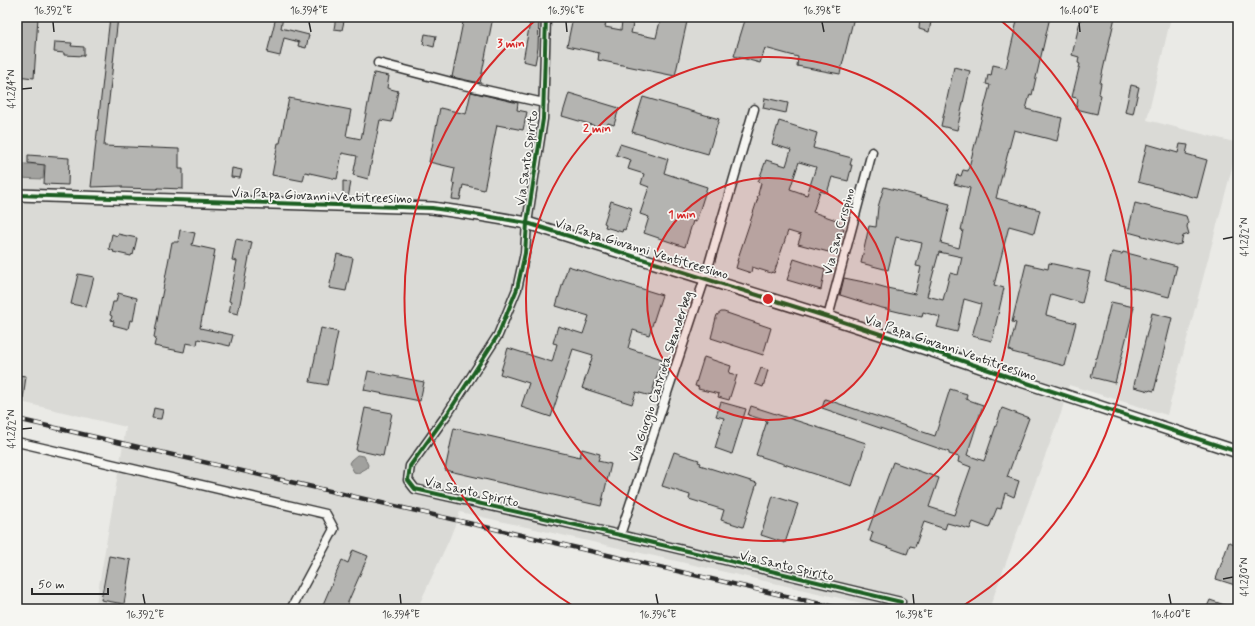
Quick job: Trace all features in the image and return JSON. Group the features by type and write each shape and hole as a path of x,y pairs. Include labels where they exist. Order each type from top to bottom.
{"street":[{"name":"Via Santo Spirito","path":"546,17 543,119 527,223 525,253 517,290 498,335 448,413 410,466 408,480 415,489 620,535 901,602"},
{"path":"378,63 459,84 544,102"},
{"name":"Via Giorgio Castriota Skanderbeg","path":"620,535 705,278 754,109"},
{"name":"Via San Crispino","path":"828,317 872,152"},
{"name":"Via Papa Giovanni Ventitreesimo","path":"17,195 432,208 527,223 828,317 957,359 1021,382 1238,452"},
{"path":"17,442 326,514 334,529 291,609"}],"shaded area":[{"path":"17,17 1171,17 1147,120 1238,143 1238,145 1167,415 1069,385 1061,413 989,609 888,609 460,512 449,540 417,609 95,609 126,427 17,401"},
{"path":"23,164 44,164 43,179 17,178 17,172 22,171"},
{"path":"357,455 364,456 368,465 367,468 358,473 354,472 349,463"}],"building":[{"path":"17,17 38,17 34,78 17,76"},
{"path":"110,17 118,17 104,146 179,149 179,169 183,169 183,189 122,188 122,186 91,187"},
{"path":"276,17 283,17 281,28 309,35 306,48 298,46 299,42 284,38 280,56 267,53"},
{"path":"336,17 345,17 342,30 334,29"},
{"path":"464,17 493,17 480,83 452,77"},
{"path":"531,17 539,17 538,48 535,64 523,61"},
{"path":"573,17 607,17 605,27 621,30 622,21 633,24 631,33 656,38 661,17 688,17 675,76 598,60 599,53 567,46"},
{"path":"746,17 854,17 840,74 797,66 798,57 765,48 760,63 734,56"},
{"path":"920,17 932,17 929,32 919,29"},
{"path":"1018,17 1050,17 1032,95 1030,94 1026,109 1062,118 1057,141 1014,130 996,198 1040,210 1034,233 1009,226 994,285 1004,288 992,341 972,336 981,304 964,299 957,332 937,327 940,317 923,312 922,317 903,313 840,295 844,278 915,294 921,267 916,266 922,243 896,237 888,270 861,263 869,226 876,227 878,207 884,187 950,204 941,243 959,248 963,230 961,230 970,188 954,184 957,175 961,176 963,170 968,171 990,85 986,84 988,75 991,76 993,65 1006,68","holes":["939,252 962,257 958,275 950,273 943,300 927,296"]},
{"path":"1081,17 1115,17 1100,83 1099,94 1101,95 1097,114 1076,109 1078,100 1077,98 1072,97 1080,64 1078,63 1079,57 1072,55"},
{"path":"425,34 436,36 434,47 423,44"},
{"path":"55,42 72,43 71,46 84,47 84,56 64,55 64,53 54,52"},
{"path":"954,67 970,71 957,130 941,126"},
{"path":"374,73 389,76 387,88 398,91 392,122 380,120 368,179 353,175 357,156 342,153 337,179 305,172 303,181 272,175 289,98 351,110 346,136 361,139"},
{"path":"1131,85 1139,87 1133,114 1125,112"},
{"path":"471,92 518,103 517,110 527,112 523,130 497,125 484,190 463,185 460,200 452,199 455,184 452,183 455,168 429,162 440,108 466,114"},
{"path":"569,93 619,108 614,125 608,123 606,129 562,116"},
{"path":"643,97 719,119 708,154 632,132"},
{"path":"765,98 788,103 786,113 763,108"},
{"path":"779,121 817,133 813,148 852,158 848,181 832,177 827,193 820,191 813,212 839,221 837,227 844,229 836,254 798,244 801,235 788,231 774,273 752,267 751,273 736,268 758,198 761,183 758,182 766,160 786,166 791,150 772,144","holes":["799,162 816,167 807,195 790,189"]},
{"path":"620,144 668,159 664,173 707,187 696,222 693,221 685,247 644,233 649,217 640,214 649,187 641,184 644,174 628,169 631,160 616,155"},
{"path":"1147,144 1178,153 1180,144 1188,145 1186,154 1207,160 1197,198 1138,182"},
{"path":"28,155 69,158 68,185 44,184 45,165 28,163"},
{"path":"232,168 242,170 240,178 231,177"},
{"path":"343,181 351,182 348,198 343,198"},
{"path":"611,201 632,208 625,230 623,229 622,232 605,227 606,224 604,223"},
{"path":"1135,203 1186,216 1189,234 1183,236 1181,244 1176,245 1128,232"},
{"path":"180,230 195,233 192,245 215,250 200,328 233,335 230,346 198,339 197,345 186,343 184,352 154,346 156,338 154,337 172,242 178,242"},
{"path":"112,234 137,238 133,255 132,254 131,256 113,252 114,251 109,249"},
{"path":"236,239 252,242 238,314 229,312 231,302 229,301 237,261 232,260"},
{"path":"1112,252 1122,254 1123,252 1177,266 1169,297 1105,281"},
{"path":"337,254 353,258 346,291 329,288"},
{"path":"794,259 825,269 821,290 787,280"},
{"path":"1049,263 1090,272 1082,303 1051,294 1046,315 1076,323 1065,366 1009,350 1016,323 1012,322 1026,264 1048,269"},
{"path":"568,266 662,295 649,335 633,330 628,348 662,359 651,396 636,392 632,404 582,388 593,355 573,349 551,417 521,407 529,383 500,374 508,348 552,362 557,344 553,343 558,326 583,334 589,316 556,306"},
{"path":"78,274 94,277 86,307 71,304"},
{"path":"118,293 137,298 133,321 130,320 128,329 113,325 114,321 111,320 112,316 110,315 113,302 116,302"},
{"path":"1111,302 1134,307 1115,383 1091,377"},
{"path":"721,312 771,328 763,355 711,338 717,315"},
{"path":"1152,313 1172,318 1154,391 1149,391 1134,387 1134,385"},
{"path":"321,328 338,332 327,385 310,382"},
{"path":"704,357 731,366 729,373 737,375 729,400 718,397 719,394 698,389 699,387 695,386"},
{"path":"761,368 768,370 763,387 755,384"},
{"path":"368,371 424,382 420,401 364,390"},
{"path":"17,375 26,376 22,407 17,407"},
{"path":"950,389 967,394 966,399 983,405 967,455 984,461 1002,408 1029,418 1007,477 1019,481 1014,497 1005,493 1001,509 997,508 989,528 973,522 970,529 947,523 945,529 924,522 915,547 910,546 907,554 870,541 873,532 868,531 893,462 939,478 929,507 954,515 971,467 958,462 959,457 949,454 949,452 822,408 825,399 935,436"},
{"path":"721,402 746,409 732,454 715,448 724,418 716,416"},
{"path":"751,406 866,443 852,486 756,455 767,421 748,415"},
{"path":"154,408 163,410 161,419 152,418"},
{"path":"365,408 392,413 383,456 356,450"},
{"path":"454,428 580,457 582,449 600,454 598,461 611,464 601,506 445,470"},
{"path":"674,452 699,460 698,462 701,463 700,465 757,483 743,527 721,520 724,510 689,499 690,495 662,486"},
{"path":"773,496 798,504 785,543 761,535"},
{"path":"1229,542 1238,545 1238,586 1216,579"},
{"path":"353,550 368,556 345,609 321,609 342,560 348,563"},
{"path":"109,556 131,560 124,604 101,600"},
{"path":"1210,600 1233,608 1233,609 1206,609"}],"railway":[{"path":"17,419 842,609"}],"cycle path":[{"path":"546,17 543,119 527,223 525,253 517,289 498,335 448,413 410,466 408,480 415,489 620,535 901,602"},
{"path":"17,195 432,208 527,223 828,317 1238,452"}]}
